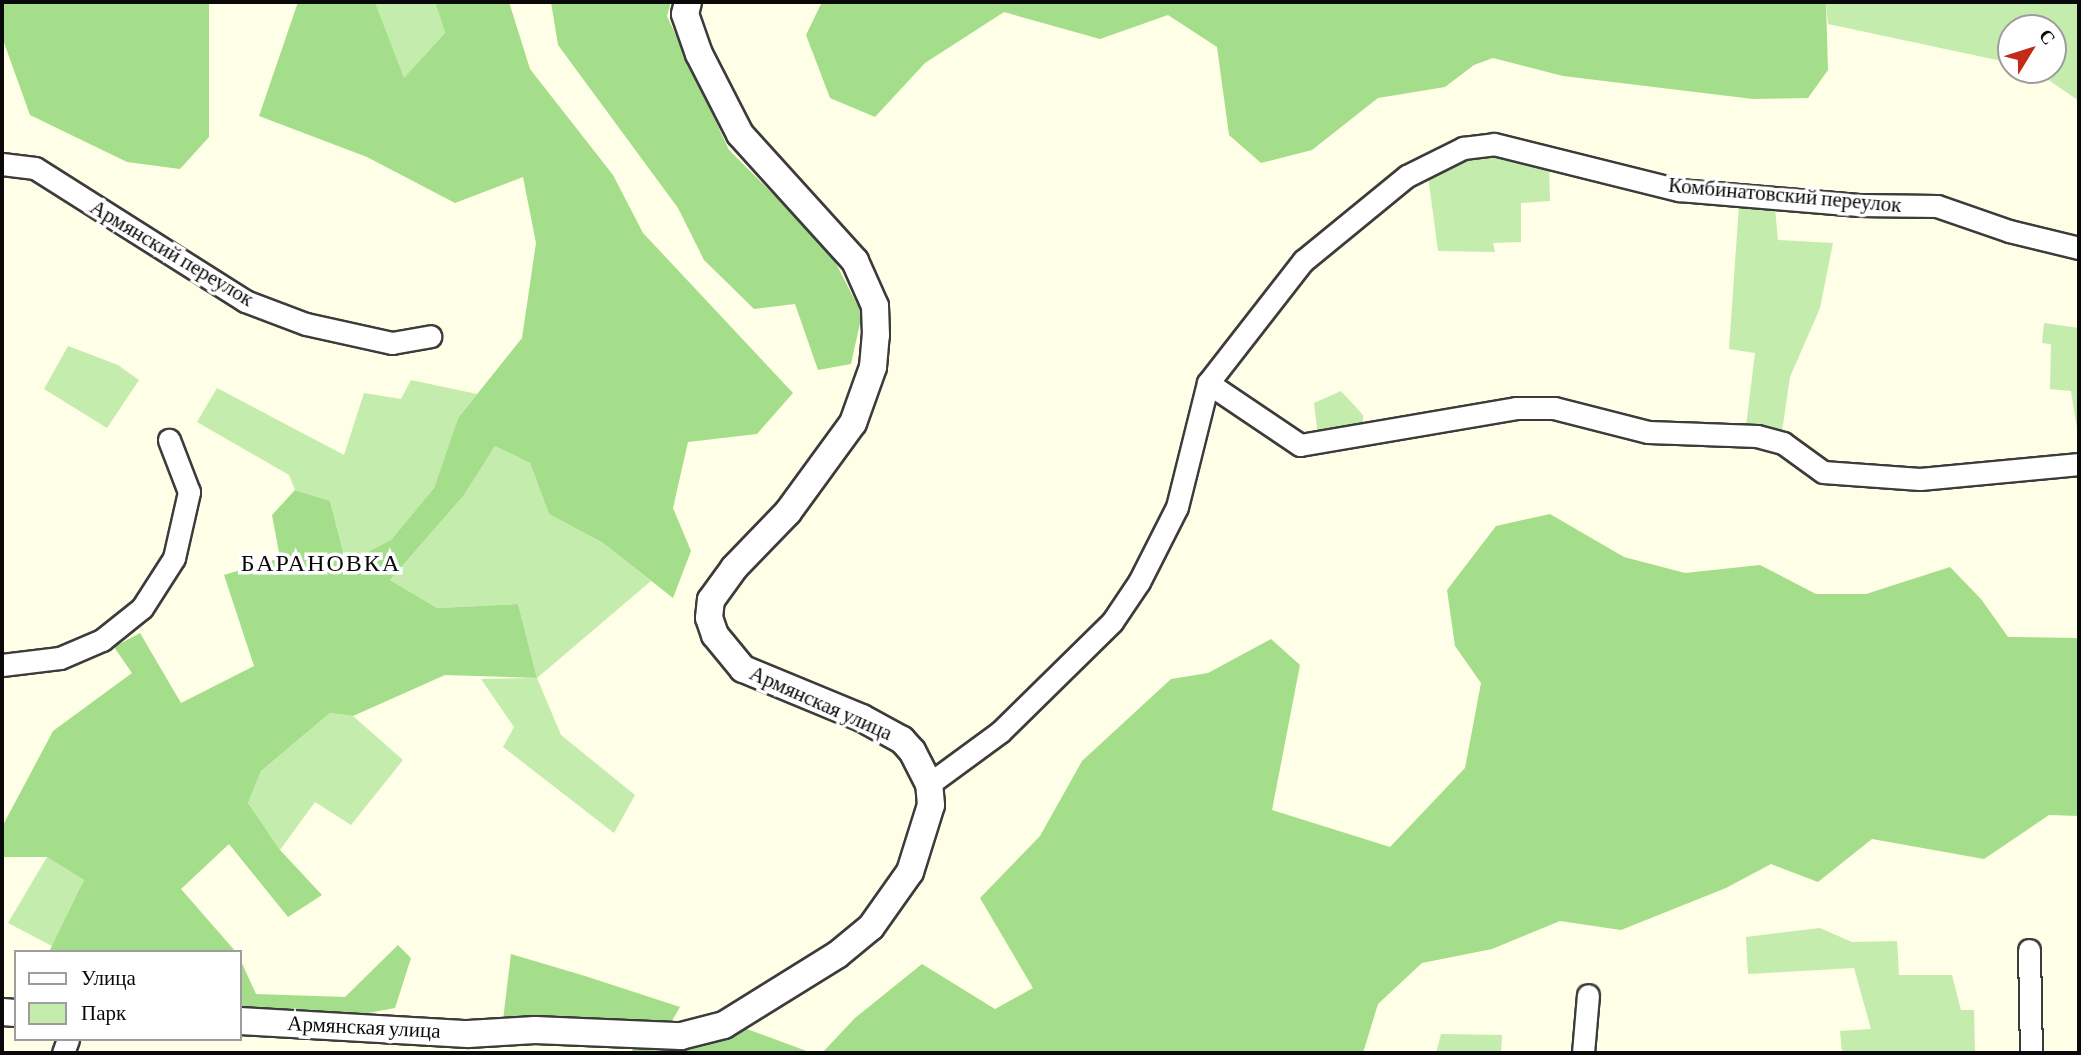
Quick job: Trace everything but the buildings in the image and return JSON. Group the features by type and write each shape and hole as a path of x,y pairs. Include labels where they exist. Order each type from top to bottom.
{"street":[{"name":"Армянская улица","path":"242,1021 468,1034 535,1030 681,1036 724,1025 837,954 893,902 925,834 929,784 922,765 902,740 862,718 759,678 730,658 715,635 709,618 711,600 734,568 789,512 853,423 873,367 875,306 855,261 740,134 699,54 685,14 688,2"},
{"name":"Комбинатовский переулок","path":"929,784 1000,732 1112,622 1139,582 1177,507 1208,383 1303,261 1407,176 1463,148 1494,144 1679,190 1858,205 1937,206 2009,231 2079,248"},
{"name":"Армянский переулок","path":"2,164 35,168 245,301 306,324 392,343 430,336"},
{"path":"1208,383 1300,445 1504,410 1554,408 1660,433 1757,436 1783,443 1823,472 1920,479 2079,464"},
{"path":"2,665 60,658 103,640 142,608 174,558 189,492 169,440"},
{"path":"2029,950 2031,1053"},
{"path":"1583,1053 1588,995"}],"green space":[{"path":"2,2 209,2 209,137 180,169 127,162 30,115 2,37"},
{"path":"298,2 375,2 404,78 445,33 435,2 509,2 530,69 613,175 643,233 793,393 757,434 688,442 673,508 691,551 673,598 603,543 549,514 530,463 495,446 464,495 390,580 437,608 518,604 537,678 445,675 353,716 330,713 261,771 248,803 280,850 322,895 288,917 229,844 181,889 234,950 50,950 84,880 47,857 2,857 2,827 53,731 132,673 114,647 140,633 181,703 254,666 224,575 280,558 272,515 295,490 330,501 346,563 391,540 434,488 458,418 522,338 536,243 523,177 455,203 367,157 259,116"},
{"path":"375,2 435,2 445,33 404,79"},
{"path":"551,2 671,2 667,16 729,150 829,250 862,314 851,364 818,370 795,304 754,309 704,260 678,208 558,45"},
{"path":"822,2 1826,2 1828,70 1808,98 1753,99 1563,76 1493,58 1474,65 1445,87 1378,98 1312,150 1261,163 1229,135 1217,47 1168,15 1100,39 1004,12 925,63 875,117 830,98 806,35"},
{"path":"1826,2 2079,2 2079,101 2054,84 2067,84 2067,14 1997,14 1997,60 1828,24"},
{"path":"1487,154 1549,165 1550,201 1521,203 1521,242 1493,243 1495,252 1438,251 1428,176 1458,160"},
{"path":"1739,205 1775,209 1778,240 1833,243 1820,308 1790,377 1782,431 1746,426 1755,353 1729,349"},
{"path":"2044,323 2079,328 2079,441 2071,391 2050,389 2051,344 2042,343"},
{"path":"68,346 118,365 139,380 107,428 44,389"},
{"path":"411,380 477,394 458,418 434,488 391,540 346,563 330,501 295,490 289,475 197,422 217,388 344,455 364,393 401,399"},
{"path":"1341,391 1363,415 1363,428 1318,436 1314,403"},
{"path":"495,446 530,463 549,514 603,543 651,581 537,678 518,604 437,608 390,580 464,495"},
{"path":"1550,514 1624,557 1685,573 1760,565 1816,594 1866,594 1950,567 1981,599 2008,637 2079,638 2079,816 2049,815 1984,859 1872,839 1818,882 1771,864 1726,888 1621,930 1560,921 1492,949 1422,963 1378,1004 1363,1053 822,1053 855,1018 922,964 995,1009 1033,988 980,898 1040,836 1082,761 1171,679 1208,673 1271,639 1300,665 1272,810 1390,847 1465,768 1481,683 1455,646 1447,590 1496,526"},
{"path":"537,678 561,735 635,795 614,833 503,747 514,727 481,679"},
{"path":"330,713 353,716 403,760 351,825 315,802 280,850 248,803 261,771"},
{"path":"47,857 84,880 54,947 8,923"},
{"path":"1820,928 1852,942 1897,941 1899,975 1952,975 1961,1010 1974,1010 1975,1053 1842,1053 1840,1031 1871,1029 1854,968 1748,974 1746,937"},
{"path":"398,945 411,958 395,1008 351,1016 242,1011 242,963 256,994 345,997"},
{"path":"511,954 680,1007 669,1026 503,1020"},
{"path":"747,1029 812,1053 631,1053 637,1040 681,1050"},
{"path":"1441,1034 1502,1035 1501,1053 1436,1053"}],"district":[{"name":"БАРАНОВКА","path":"321,563"}]}
